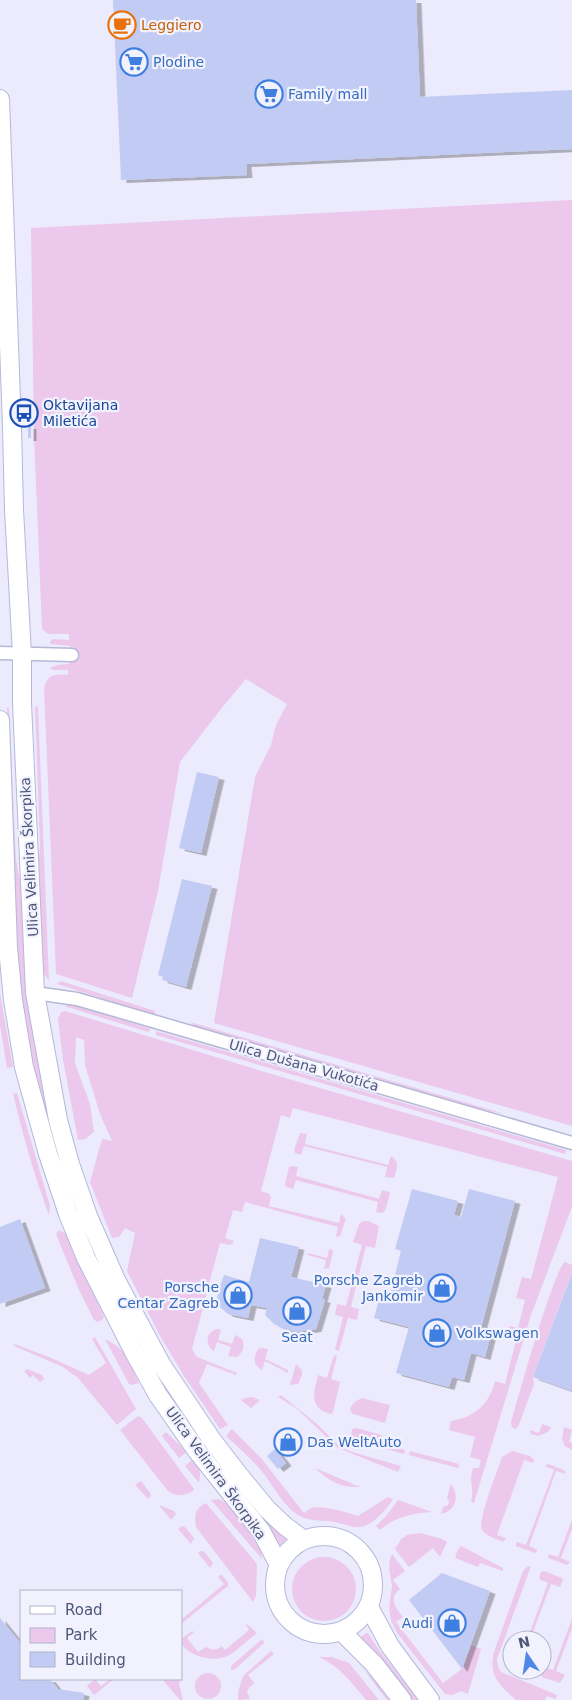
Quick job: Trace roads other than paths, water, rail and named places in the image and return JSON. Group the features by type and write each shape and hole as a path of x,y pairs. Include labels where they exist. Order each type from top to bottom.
{"main road":[{"name":"Ulica Velimira Škorpika","path":"0,100 14,510 22,654 22,713 35,993 58,1120 88,1216 116,1280 161,1364 212,1440 267,1509 304,1540"},
{"name":"Ulica Velimira Škorpika","path":"0,720 8,948 13,1000 24,1067 48,1154 68,1214 86,1258 158,1395 197,1451 261,1531 279,1565"},
{"path":"316,1536 340,1538 355,1547 362,1554 371,1570 374,1586 369,1607 357,1623 342,1632 328,1635 311,1633 297,1627 287,1619 278,1604 274,1589 279,1565 289,1550 304,1540 316,1536"},
{"path":"369,1607 390,1646 430,1700"},
{"path":"342,1632 374,1664 402,1700"}],"street":[{"path":"0,653 72,655"},
{"name":"Ulica Dušana Vukotića","path":"35,993 77,999 572,1143"}],"place":[{"name":"Leggiero","path":"122,25"},
{"name":"Plodine","path":"134,62"},
{"name":"Family mall","path":"269,94"},
{"name":"Oktavijana Miletića","path":"24,413"},
{"name":"Porsche Zagreb Jankomir","path":"442,1288"},
{"name":"Porsche Centar Zagreb","path":"238,1295"},
{"name":"Seat","path":"297,1311"},
{"name":"Volkswagen","path":"437,1333"},
{"name":"Das WeltAuto","path":"288,1442"},
{"name":"Audi","path":"452,1623"}]}
